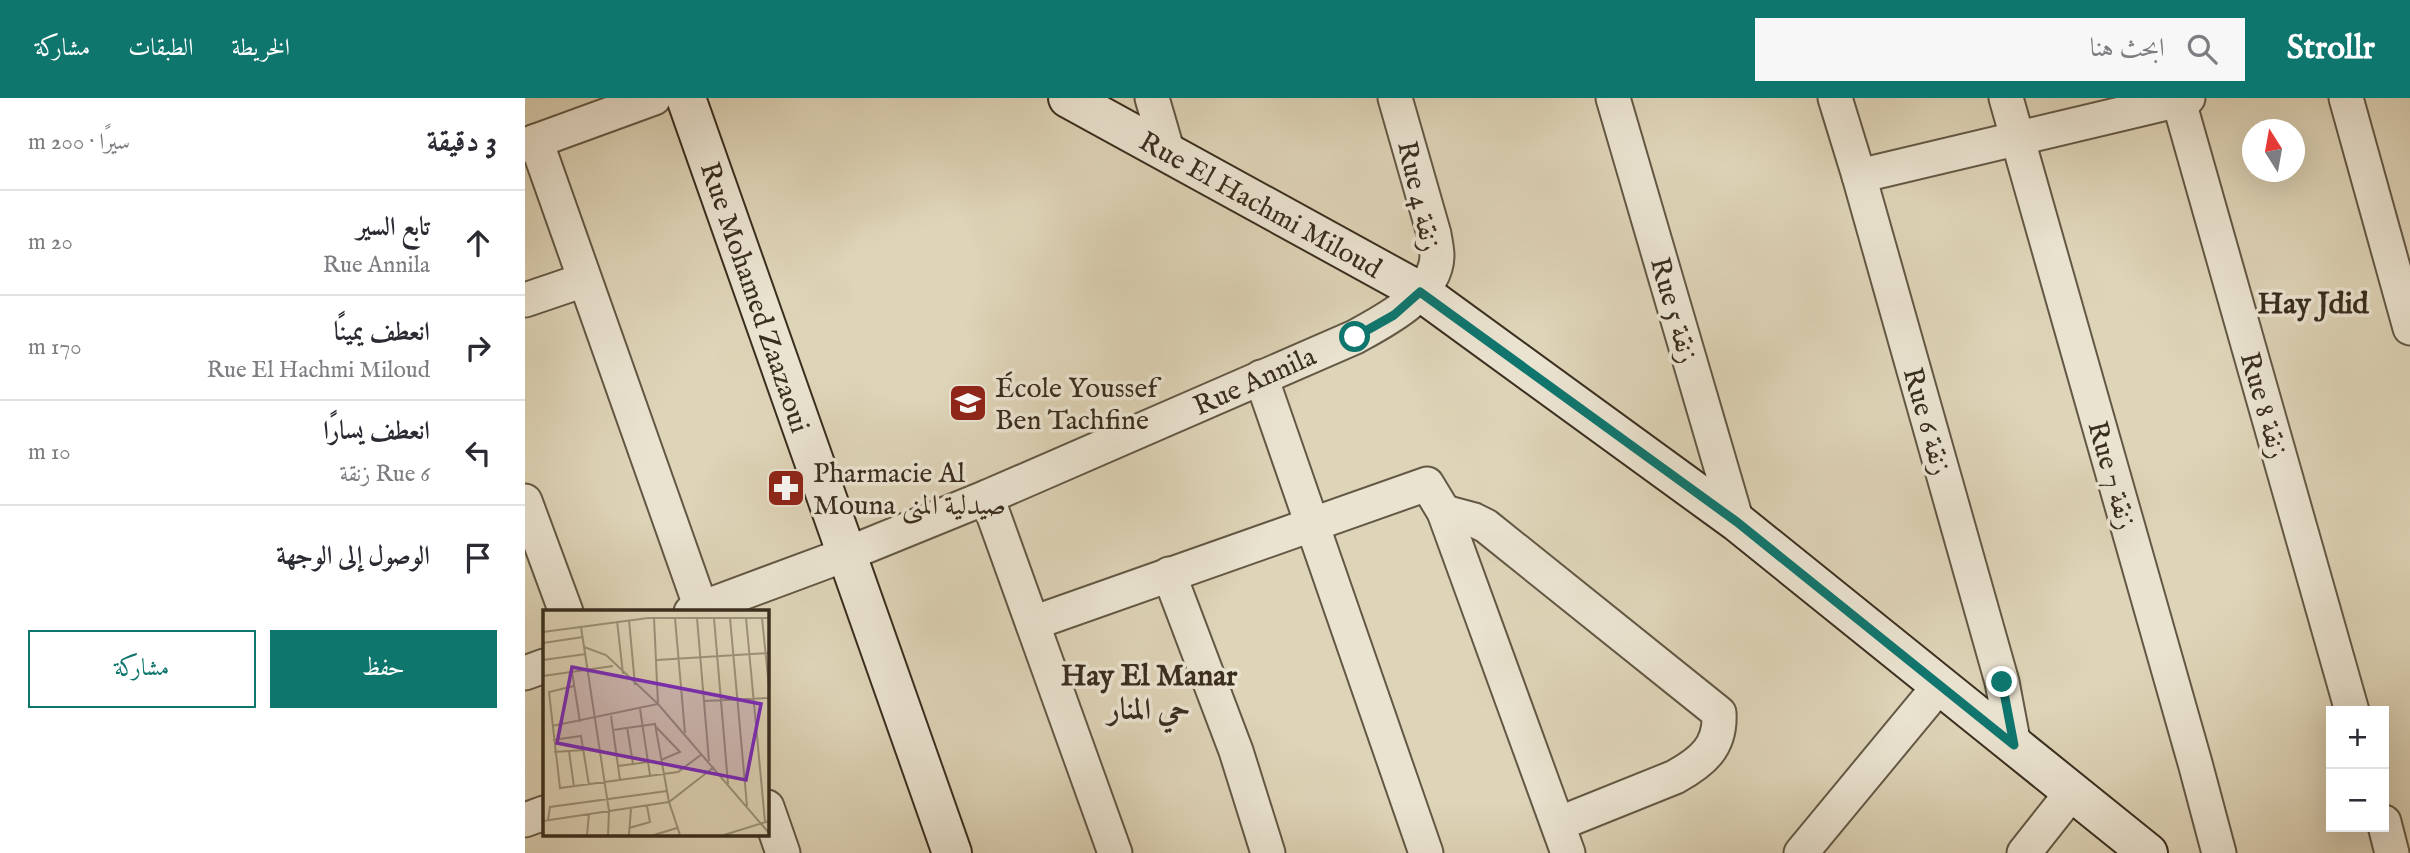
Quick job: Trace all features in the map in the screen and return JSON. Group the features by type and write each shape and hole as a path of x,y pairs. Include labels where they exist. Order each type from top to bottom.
{"street":[{"path":"654,98 531,143 584,280 696,610"},
{"name":"Rue Mohamed Zaazaoui","path":"686,98 951,853"},
{"name":"Rue El Hachmi Miloud","path":"1068,98 1420,292 1737,522 2148,853"},
{"path":"1152,98 1168,153"},
{"name":"Rue 4 زنقة","path":"1395,98 1434,234 1437,257 1434,271 1420,292"},
{"name":"Rue 5 زنقة","path":"1613,98 1737,522"},
{"name":"Rue 6 زنقة","path":"1835,98 2002,682 2014,745"},
{"name":"Rue 7 زنقة","path":"2005,98 2196,763 2219,853"},
{"path":"2346,98 2410,328"},
{"path":"1859,176 2181,99"},
{"name":"Rue 8 زنقة","path":"2181,99 2351,706"},
{"path":"525,300 584,280"},
{"name":"Rue Annila","path":"696,610 847,554 987,497 1355,337 1394,315 1420,292"},
{"path":"1261,377 1426,853"},
{"path":"1033,623 1427,484 1444,512 1563,839 1675,778 1704,757 1719,732 1719,713 1486,526 1444,512"},
{"path":"987,497 1115,853"},
{"path":"525,501 566,610"},
{"path":"1170,573 1236,751 1268,853"},
{"path":"525,673 543,666"},
{"path":"1801,853 1940,685"},
{"path":"2024,853 2073,792"},
{"path":"768,810 783,853"},
{"path":"525,820 543,813"},
{"path":"2387,832 2392,853"}],"place":[{"name":"École Youssef Ben Tachfine","path":"968,403"},
{"name":"Pharmacie Al Mouna صيدلية المنى","path":"786,488"}],"district":[{"name":"Hay Jdid","path":"2313,303"},
{"name":"Hay El Manar حي المنار","path":"1149,692"}],"route":[{"path":"1355,337 1394,315 1420,292 1737,522 2014,745 2002,682"}]}
